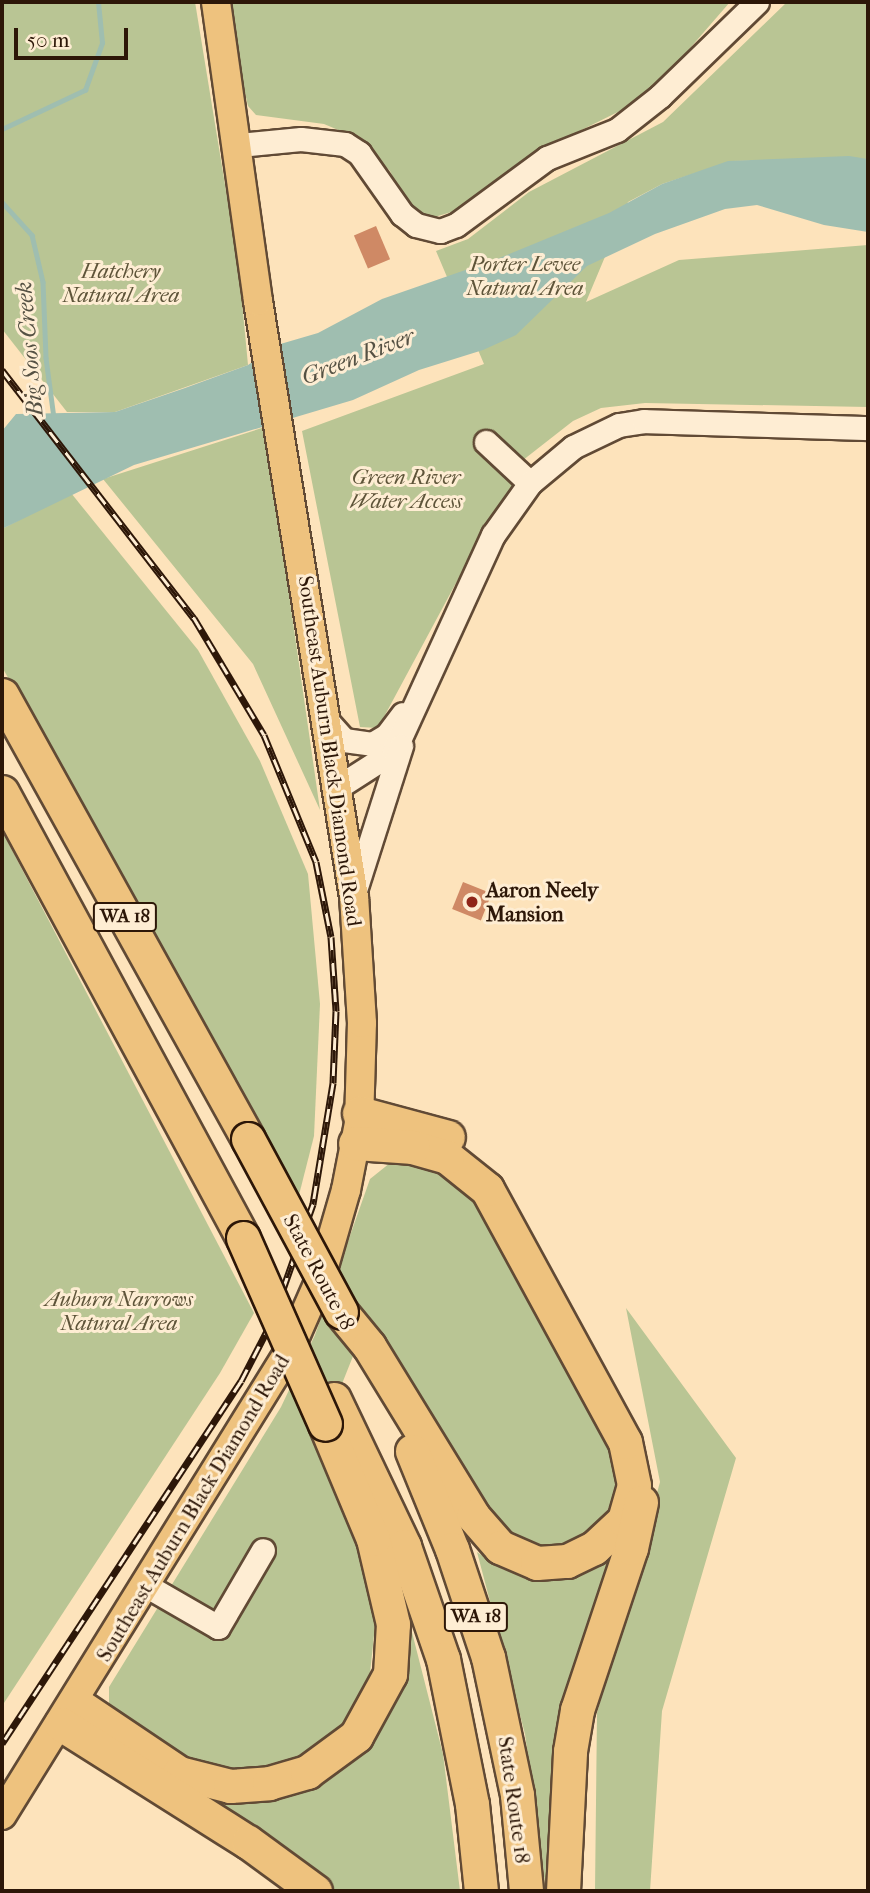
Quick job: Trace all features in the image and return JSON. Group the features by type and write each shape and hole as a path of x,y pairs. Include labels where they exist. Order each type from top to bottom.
{"highway":[{"name":"State Route 18","path":"2,695 341,1312 368,1353 424,1479 472,1605 510,1756 526,1891"},
{"name":"WA 18","path":"2,792 225,1203 330,1412"},
{"path":"357,1128 447,1157 487,1189 625,1442 634,1485 624,1520 594,1548 567,1561 537,1563 500,1547 462,1500 368,1353"},
{"path":"357,1128 447,1136 490,1165 505,1183 624,1414 641,1460 636,1527 573,1730 563,1891"},
{"name":"State Route 18","path":"330,1412 400,1535 443,1659 472,1804 481,1891"},
{"path":"68,1713 179,1773 230,1786 269,1783 307,1772 356,1736 390,1674 393,1624 373,1539 330,1412"},
{"path":"68,1713 315,1891"}],"main road":[{"name":"Southeast Auburn Black Diamond Road","path":"2,1815 147,1586 287,1354 320,1280 357,1128 362,1023 354,897 288,470 258,301 239,145 216,2"}],"street":[{"path":"239,145 301,139 345,144 376,174 402,214 416,225 440,231 456,225 547,158 617,130 660,96 757,2"},
{"path":"354,897 361,860 433,663 476,565 530,483 573,447 619,425 645,421 868,428"},
{"path":"486,442 530,483"},
{"path":"328,722 345,740 372,744 387,735 433,663"},
{"path":"338,787 381,762 405,734"},
{"path":"147,1586 218,1627 263,1550"}],"green space":[{"name":"Hatchery Natural Area","path":"2,2 195,2 239,270 248,365 115,412 67,412 2,329"},
{"path":"229,2 730,2 665,77 634,104 529,156 458,210 428,219 406,205 390,171 355,137 324,124 256,115 248,106"},
{"path":"787,2 868,2 868,159 732,161 662,184 628,202 586,302 679,260 868,245 868,407 645,403 601,408 573,421 518,464 523,478 478,542 378,728 360,727 302,431 484,364 436,251 468,239 529,192 663,122"},
{"path":"265,427 320,810 253,664 103,479"},
{"path":"71,493 198,650 260,761 308,874 320,1004 314,1136 299,1195 2,667 2,529"},
{"name":"Auburn Narrows Natural Area","path":"2,831 254,1313 220,1373 2,1706"},
{"path":"407,1160 446,1175 473,1195 612,1448 617,1472 614,1497 603,1519 586,1536 552,1549 507,1539 367,1321 318,1444 358,1540 376,1616 369,1683 343,1725 303,1755 241,1772 193,1764 109,1707 109,1687 281,1407 315,1335 370,1179 390,1163"},
{"path":"626,1308 736,1458 662,1711 650,1891 595,1891 597,1713 660,1482"},
{"path":"615,1547 551,1891 546,1891 525,1734 477,1552 502,1569 530,1577"},
{"path":"403,1597 443,1754 460,1891 328,1891 197,1797 217,1799 346,1757"}],"water":[{"name":"Green River","path":"849,156 868,159 868,232 824,225 757,205 725,209 655,234 587,266 516,335 483,350 419,370 353,400 134,465 2,529 2,431 16,414 115,412 185,388 248,365 277,345 318,333 382,299 497,259 609,213 662,184 728,161"}],"building":[{"path":"376,226 390,259 368,269 354,235"},
{"name":"Aaron Neely Mansion","path":"463,882 492,894 481,921 452,909"}],"waterway":[{"name":"Big Soos Creek","path":"2,129 85,90 102,43 98,2"},
{"name":"Big Soos Creek","path":"2,202 32,235 43,282 46,358 54,418"}],"railway":[{"path":"2,370 194,618 264,735 316,862 331,937 336,1011 333,1083 313,1204 271,1323 241,1381 2,1743"}],"place":[{"name":"Aaron Neely Mansion","path":"472,902"}],"park label":[{"name":"Porter Levee Natural Area","path":"525,276"},
{"name":"Green River Water Access","path":"406,489"}]}
